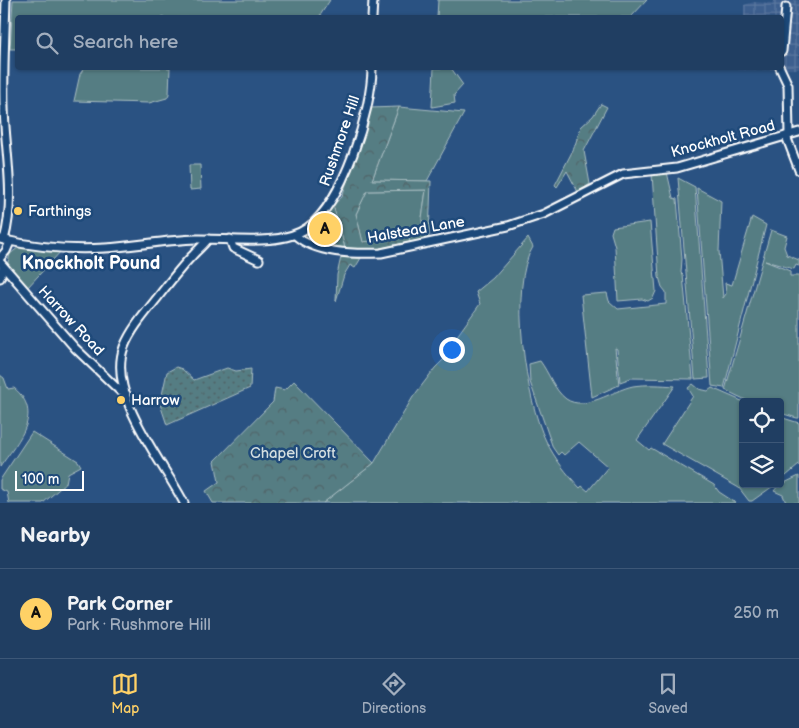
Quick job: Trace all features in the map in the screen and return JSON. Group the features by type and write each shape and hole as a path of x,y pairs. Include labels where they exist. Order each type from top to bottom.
{"street":[{"path":"0,258 6,251 5,240 9,223 9,166 2,108 6,0"},
{"path":"372,15 373,0"},
{"path":"784,28 786,6"},
{"name":"Rushmore Hill","path":"295,235 317,220 336,196 368,111 372,70"},
{"path":"781,70 788,85 788,136 799,170"},
{"name":"Knockholt Road","path":"544,214 623,174 677,168 799,132"},
{"name":"Halstead Lane","path":"295,235 302,242 322,248 381,253 508,226 544,214"},
{"path":"5,240 88,249 185,240 279,238 295,235"},
{"path":"184,503 150,446 126,394 122,378 122,354 129,337 192,255 208,239"},
{"path":"230,239 232,248 259,260"},
{"path":"185,240 192,255"},
{"path":"0,278 2,264"},
{"name":"Harrow Road","path":"2,264 75,348 126,394"},
{"path":"113,384 122,378"}],"shaded area":[{"path":"774,0 799,0 799,69 784,69 784,15 744,15 744,5 754,2 772,3"}],"green space":[{"path":"13,0 330,0 320,15 15,15 15,49 10,49"},
{"path":"438,0 647,0 633,15 437,15"},
{"path":"83,70 170,70 169,94 167,98 149,103 74,101"},
{"path":"434,70 452,70 463,85 454,95 455,103 432,107"},
{"path":"601,104 607,107 584,151 590,184 578,192 567,171 557,187 555,185 574,148 581,127 593,116"},
{"path":"399,107 464,113 427,181 372,180"},
{"path":"399,107 372,180 431,181 429,237 424,239 422,218 426,190 367,191 356,214 363,242 408,236 410,242 366,251 345,248 333,205 342,197 370,108"},
{"path":"189,165 200,165 201,189 190,190"},
{"path":"667,172 673,198 677,199 682,259 681,273 683,275 693,379 631,378 620,382 617,349 615,348 619,385 592,397 581,295 607,293 609,301 618,309 666,304 666,292 662,287 659,277 652,174"},
{"path":"678,178 695,187 709,378 695,379"},
{"path":"697,188 721,201 719,251 723,298 726,294 725,283 732,285 752,217 766,225 724,388 712,386"},
{"path":"426,190 422,218 424,239 410,242 408,236 363,243 356,214 367,191"},
{"path":"333,205 345,248 311,242 302,234 319,224"},
{"path":"650,222 656,291 653,298 648,301 642,299 618,301 615,247 611,233 613,227"},
{"path":"771,230 787,236 784,247 787,255 799,260 799,266 796,265 794,269 765,261 790,271 790,276 799,276 799,418 784,414 784,398 742,398 725,390"},
{"path":"528,238 533,247 526,265 522,288 521,315 527,372 532,400 539,423 549,448 565,471 580,488 582,486 588,491 608,467 579,442 564,455 561,452 558,455 553,448 530,382 529,364 540,361 558,391 566,399 574,402 590,402 633,386 675,386 637,440 649,450 651,448 714,485 719,492 736,503 323,503 374,463 413,397 435,368 449,354 449,347 480,304 476,292 493,278"},
{"path":"19,247 62,250 27,288 7,266 10,254"},
{"path":"341,257 361,258 355,268 350,265 344,275 336,301 337,275"},
{"path":"176,367 182,369 194,380 227,368 236,371 251,369 250,388 167,425 160,404 167,372"},
{"path":"0,375 4,378 8,389 14,388 23,398 28,418 20,438 0,467"},
{"name":"Chapel Croft","path":"294,381 374,463 323,503 213,503 206,491 219,482 215,461 273,402 275,388 285,390"},
{"path":"693,384 699,389 708,391 712,388 739,400 739,488 662,444 693,396 688,388"},
{"path":"784,418 799,423 799,465 784,478"},
{"path":"32,432 78,461 81,466 68,473 66,483 43,503 9,503 7,492 0,489 0,480"},
{"path":"799,476 799,503 786,503 783,495 774,491 776,488 784,488 784,483"},
{"path":"739,488 770,488 752,501 749,501"}],"place":[{"name":"Farthings","path":"18,211"},
{"name":"Park Corner","path":"325,229"},
{"name":"Harrow","path":"121,400"}],"district":[{"name":"Knockholt Pound","path":"91,263"}]}
